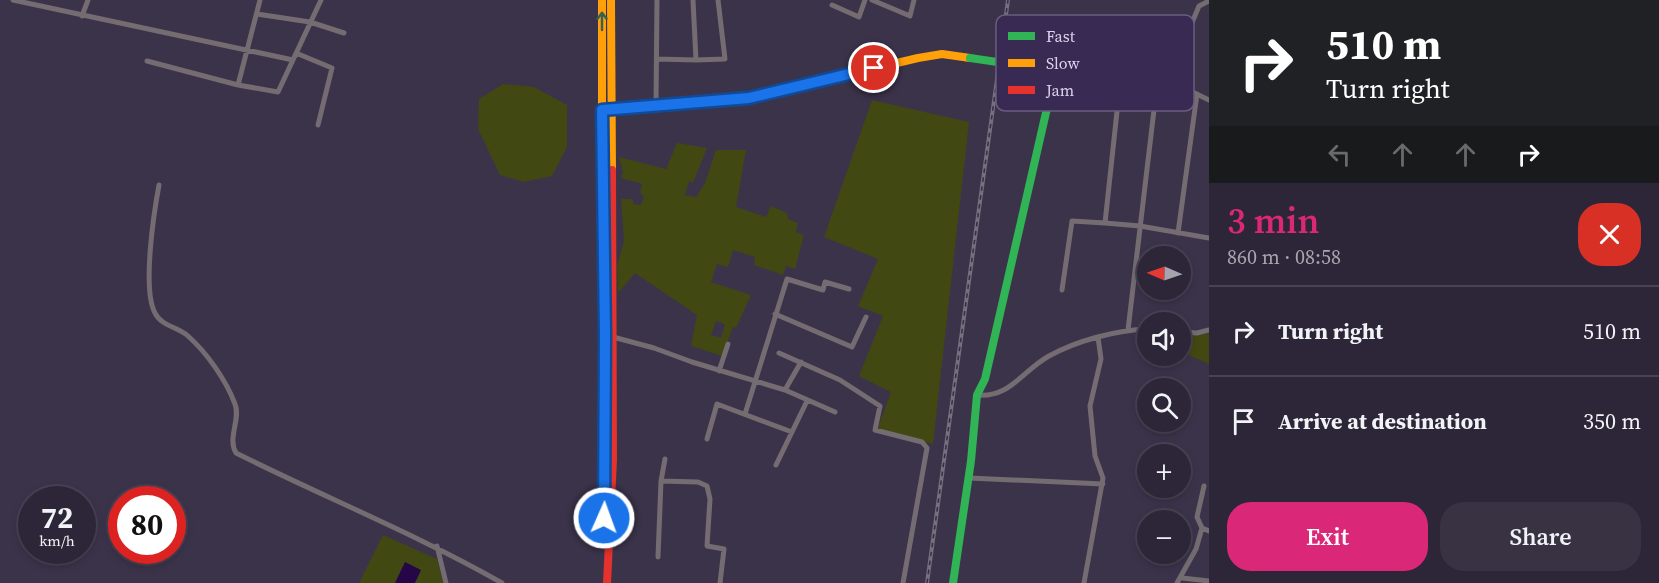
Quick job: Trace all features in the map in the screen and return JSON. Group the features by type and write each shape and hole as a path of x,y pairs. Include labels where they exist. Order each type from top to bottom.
{"main road":[{"path":"602,0 613,338 613,460 607,583"},
{"path":"601,583 605,473 606,109 611,0"},
{"path":"606,109 749,98 942,54 996,62"},
{"path":"953,583 969,478 977,395 985,379 1046,111"}],"street":[{"path":"13,0 293,60"},
{"path":"82,16 88,0"},
{"path":"238,85 260,0"},
{"path":"147,61 238,85 278,92 321,0"},
{"path":"656,105 657,0"},
{"path":"693,0 696,60"},
{"path":"657,59 724,59 718,0"},
{"path":"832,5 859,17 865,0"},
{"path":"872,0 910,16 914,0"},
{"path":"1194,18 1199,6 1209,1"},
{"path":"257,14 310,22 344,33"},
{"path":"296,53 332,68 318,125"},
{"path":"1194,93 1209,100"},
{"path":"1178,233 1197,94"},
{"path":"1105,224 1117,111"},
{"path":"1128,330 1154,111"},
{"path":"159,185 154,212 150,270 154,312 161,321 187,335 215,369 236,406 232,446 236,453 395,530 437,546 502,583"},
{"path":"1062,290 1072,221 1140,226 1209,238"},
{"path":"745,414 787,279 823,290 825,282 849,289"},
{"path":"776,314 852,347 866,317"},
{"path":"977,395 998,394 1050,356 1085,339 1137,330"},
{"path":"1191,333 1209,330"},
{"path":"1084,583 1103,484 1095,456 1090,406 1101,359 1098,337"},
{"path":"613,338 654,348 719,371 785,390 835,412"},
{"path":"719,371 728,344"},
{"path":"779,353 840,380 880,405 875,430 922,442 927,448 903,583"},
{"path":"785,390 801,362"},
{"path":"776,465 807,401"},
{"path":"707,439 717,404 792,432"},
{"path":"658,557 661,481 665,459"},
{"path":"969,478 1103,484"},
{"path":"661,481 699,482 707,486 710,499 707,546 724,549 720,583"},
{"path":"1180,581 1202,528 1197,513 1204,486"},
{"path":"1202,528 1209,531"},
{"path":"437,546 446,583"},
{"path":"1180,581 1209,581"},
{"path":"1180,581 1188,583"}],"green space":[{"path":"503,84 534,87 567,105 567,147 552,176 524,182 500,175 478,129 479,99"},
{"path":"872,100 969,122 933,444 877,430 891,392 859,376 883,316 858,306 878,259 824,237"},
{"path":"677,143 707,148 693,183 689,181 685,195 696,197 705,183 716,150 746,150 736,207 766,217 771,206 787,213 788,219 798,223 796,232 804,235 795,269 786,266 783,275 754,265 755,257 733,250 728,267 717,264 711,282 751,295 736,328 733,327 722,356 691,346 697,315 635,273 618,293 617,265 624,241 621,199 633,199 633,204 641,205 644,196 640,193 642,184 621,178 623,172 619,157 666,169","holes":["716,321 725,324 721,338 711,335"]},
{"path":"1209,333 1209,364 1191,356 1192,336"},
{"path":"383,535 437,559 443,583 359,583"}],"shaded area":[{"path":"405,562 421,570 415,583 395,583"}],"railway":[{"path":"1006,15 1008,0"},
{"path":"927,583 996,86"}],"traffic: fast":[{"path":"970,58 996,62"},
{"path":"953,583 971,461 977,395 985,379 1046,111"},
{"path":"605,259 605,433"}],"traffic: slow":[{"path":"602,0 602,139"},
{"path":"611,0 612,170"},
{"path":"606,109 749,98 918,58 942,54 970,58"}],"traffic: jam":[{"path":"607,583 613,460 612,170"}],"route":[{"path":"604,518 605,335 602,110 749,98 874,68"}]}
